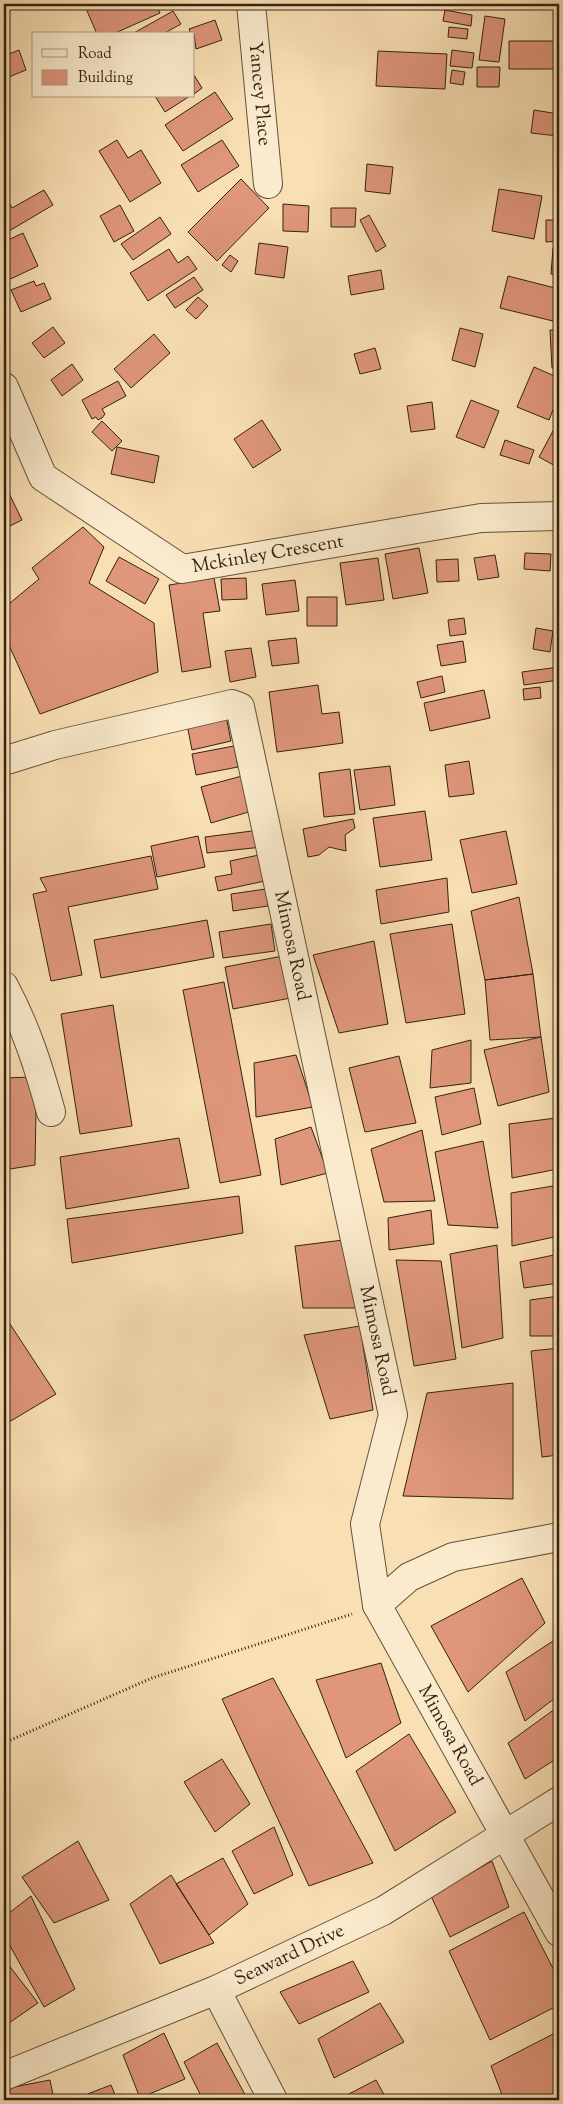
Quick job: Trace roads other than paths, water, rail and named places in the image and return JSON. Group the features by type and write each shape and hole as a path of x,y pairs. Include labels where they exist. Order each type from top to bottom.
{"street":[{"name":"Yancey Place","path":"251,4 268,184"},
{"name":"Mckinley Crescent","path":"4,387 43,477 182,569 481,518 559,516"},
{"name":"Mimosa Road","path":"4,760 55,744 232,704 240,707 393,1415 365,1524 377,1605 559,1932"},
{"path":"4,986 24,1024 38,1062 51,1112"},
{"path":"377,1605 409,1577 453,1557 559,1538"},
{"name":"Seaward Drive","path":"4,2076 216,1990 383,1911 559,1801"},
{"path":"216,1990 273,2100"}]}
